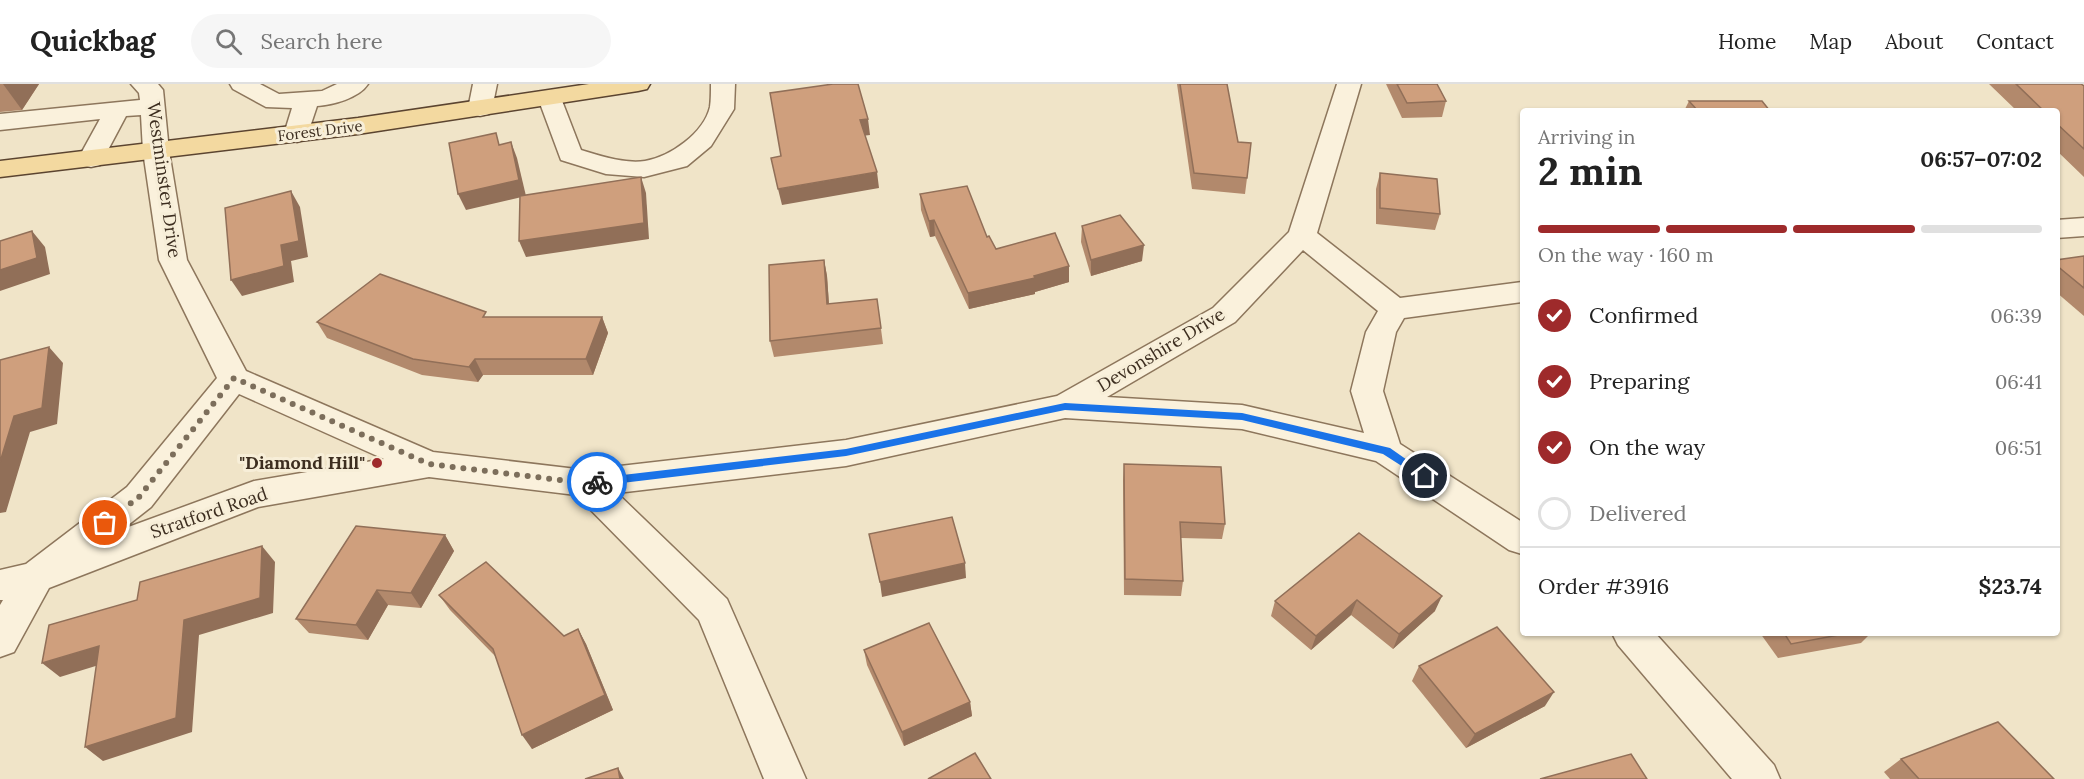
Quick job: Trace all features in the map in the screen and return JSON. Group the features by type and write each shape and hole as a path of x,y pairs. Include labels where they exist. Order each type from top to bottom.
{"main road":[{"name":"Forest Drive","path":"0,169 297,134 480,109 638,84"}],"street":[{"path":"242,84 275,102 327,98 356,84"},
{"path":"480,109 485,84"},
{"path":"550,98 570,155 606,166 644,169 678,160 702,141 722,109 723,84"},
{"name":"Devonshire Drive","path":"1065,406 1224,315 1302,235 1349,84"},
{"path":"0,122 117,110 148,95"},
{"name":"Westminster Drive","path":"148,95 173,260 234,378"},
{"path":"297,134 307,100"},
{"path":"92,159 117,110"},
{"path":"2060,229 2084,227"},
{"path":"1302,235 1394,309 1520,292"},
{"path":"1386,451 1367,391 1381,332 1394,309"},
{"path":"0,640 36,577 139,497 234,378 429,464"},
{"path":"1065,406 1242,417 1386,451 1520,539"},
{"name":"Stratford Road","path":"0,585 36,577 254,494 429,464 585,483 846,453 1065,406"},
{"path":"585,483 714,610 785,779"},
{"path":"1634,636 1759,779"}],"building":[{"path":"833,84 858,84 868,119 860,120 877,172 778,189 771,158 781,156 770,93"},
{"path":"1180,84 1227,84 1238,142 1251,143 1247,178 1194,173"},
{"path":"1397,84 1437,84 1446,101 1407,103"},
{"path":"2016,84 2081,84 2084,86 2084,149 2060,127 2060,108 2041,108"},
{"path":"1689,101 1762,101 1768,108 1695,108"},
{"path":"496,133 499,145 511,142 519,180 458,194 449,143"},
{"path":"1380,173 1437,179 1440,214 1380,208"},
{"path":"641,177 644,223 519,241 520,196"},
{"path":"967,186 987,237 989,236 996,249 1055,233 1069,266 1034,276 1035,278 968,293 934,220 929,221 920,194"},
{"path":"291,191 299,241 281,245 284,266 231,280 225,208"},
{"path":"1120,215 1144,245 1091,260 1082,226"},
{"path":"32,231 37,258 0,270 0,241"},
{"path":"2084,256 2084,288 2060,268 2060,259"},
{"path":"824,260 827,304 877,299 881,328 770,341 769,265"},
{"path":"380,274 486,312 483,317 602,317 586,359 475,359 469,367 413,359 317,322"},
{"path":"49,347 42,408 14,416 0,462 0,360"},
{"path":"1124,464 1221,467 1225,524 1180,522 1183,581 1125,579"},
{"path":"952,517 965,563 880,582 869,534"},
{"path":"356,526 445,535 411,593 377,590 356,625 296,619"},
{"path":"1359,533 1442,596 1399,634 1357,600 1316,636 1275,601"},
{"path":"262,546 260,598 184,620 176,718 85,747 99,646 42,663 49,625 137,600 140,582"},
{"path":"486,562 564,636 578,629 605,695 522,735 493,649 439,595"},
{"path":"929,623 970,702 902,732 864,650"},
{"path":"1497,627 1554,692 1475,734 1419,666"},
{"path":"1786,636 1833,636 1791,644"},
{"path":"1998,722 2054,779 1919,779 1901,759"},
{"path":"975,753 991,779 928,779"},
{"path":"1631,754 1647,779 1540,779"},
{"path":"618,768 620,779 585,779"}],"way so far":[{"path":"105,523 139,497 234,378 429,464 585,483 597,482"}],"place":[{"name":"\"Diamond Hill\"","path":"377,463"}],"route":[{"path":"597,482 846,453 1065,406 1242,417 1386,451 1425,476"}]}
